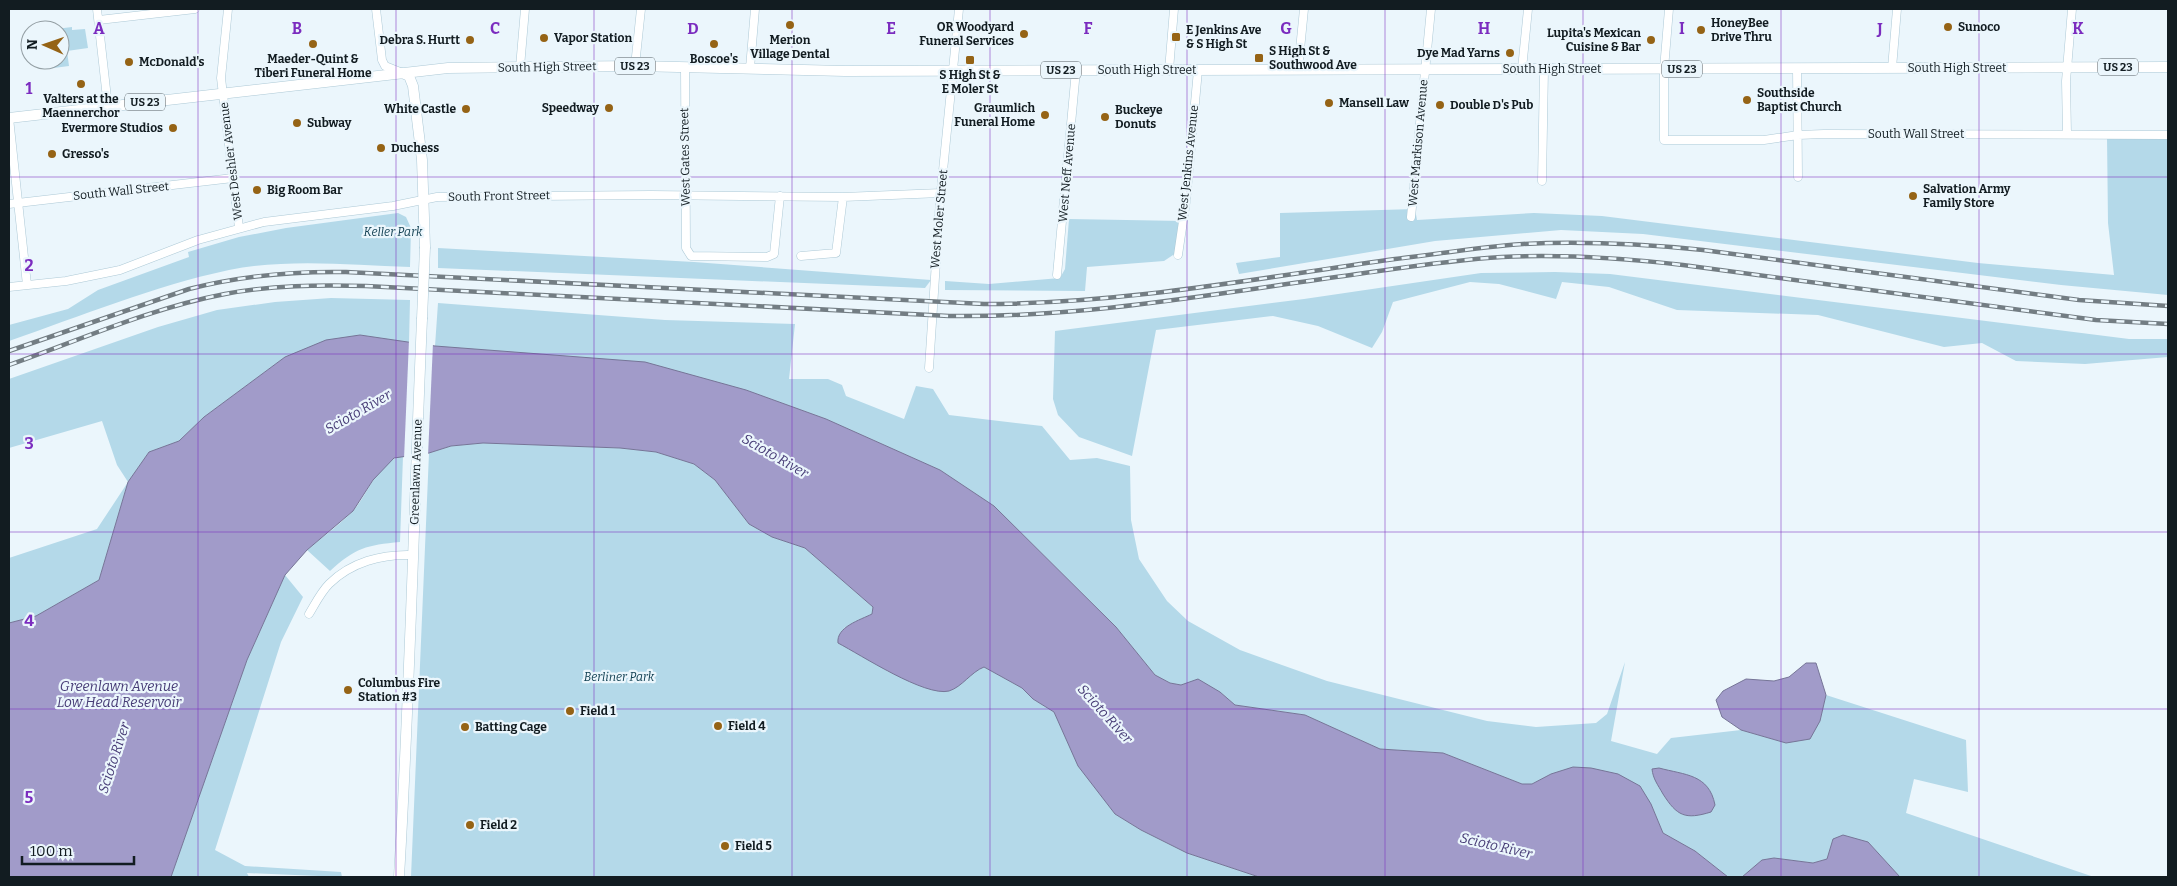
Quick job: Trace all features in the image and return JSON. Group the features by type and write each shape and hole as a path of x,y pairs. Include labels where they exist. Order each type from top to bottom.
{"main road":[{"name":"South High Street","path":"9,118 448,68 635,66 845,71 953,71 2168,68"},
{"name":"Greenlawn Avenue","path":"399,877 409,718 412,555 425,247 425,201 413,86 409,76 402,73"}],"street":[{"path":"97,9 108,107"},
{"path":"99,20 195,9"},
{"name":"West Deshler Avenue","path":"228,9 221,78 239,228"},
{"path":"376,9 382,60 385,66 402,73"},
{"path":"520,67 525,9"},
{"path":"635,66 640,9"},
{"path":"750,68 755,9"},
{"name":"West Moler Street","path":"929,368 941,194 959,9"},
{"path":"1169,70 1174,9"},
{"path":"1298,70 1304,9"},
{"name":"West Markison Avenue","path":"1411,217 1431,9"},
{"path":"1522,69 1528,9"},
{"path":"1664,69 1669,9"},
{"path":"1892,68 1897,9"},
{"path":"2066,134 2067,67 2072,9"},
{"name":"West Gates Street","path":"684,67 686,248 692,256 767,257 774,254 780,196"},
{"path":"1797,68 1798,177"},
{"path":"1542,181 1544,69"},
{"name":"South Wall Street","path":"1664,69 1664,140 1764,140 1798,135 2168,135"},
{"name":"West Neff Avenue","path":"1057,275 1076,70"},
{"name":"West Jenkins Avenue","path":"1178,255 1186,201 1198,70"},
{"path":"9,118 27,285"},
{"name":"South Wall Street","path":"9,204 233,178"},
{"name":"South Front Street","path":"9,287 93,277 120,270 198,240 239,228 305,216 425,201 437,197 686,195 843,197 941,194"},
{"path":"801,256 836,253 843,197"},
{"path":"309,614 328,585 351,568 388,555 412,555"}],"green space":[{"path":"70,27 72,27 72,30 85,29 88,48 70,51"},
{"path":"2107,137 2168,137 2168,295 2061,285 1643,234 1561,230 1435,241 1239,274 1236,263 1280,257 1280,213 1415,209 1417,220 1534,213 1602,216 1978,263 2114,275 2108,223"},
{"name":"Keller Park","path":"398,213 406,217 411,228 410,267 297,263 251,266 229,270 145,293 9,341 9,325 68,309 98,290 189,257 188,252 239,237 286,228"},
{"path":"1069,219 1183,221 1176,253 1164,261 1087,267 1085,291 945,290 945,281 989,284 1060,278 1065,269"},
{"path":"438,248 694,262 931,280 925,288 438,268"},
{"path":"1555,272 1610,274 2129,339 2168,339 2168,357 2085,364 2016,361 1982,343 1944,347 1818,315 1677,310 1609,287 1562,282 1556,299 1499,284 1470,282 1393,302 1382,332 1372,348 1318,326 1273,316 1156,330 1132,456 1079,437 1058,415 1053,399 1055,331 1304,299 1481,273"},
{"path":"331,298 410,300 409,343 360,335 285,357 204,417 179,441 149,452 128,482 117,465 102,421 9,448 9,379 158,327 217,310 275,302"},
{"path":"438,303 665,320 795,324 789,379 828,379 842,385 846,396 904,419 916,386 933,389 949,415 1042,426 1070,460 1097,458 1130,466 1131,520 1139,559 1167,601 1188,621 1240,650 1327,681 1487,721 1536,727 1596,723 1607,714 1625,662 1611,741 1657,754 1671,738 1741,730 1786,743 1820,721 1826,695 1966,740 1968,792 1914,779 1906,813 2094,877 1900,877 1868,842 1833,839 1827,859 1813,863 1774,858 1762,860 1742,877 1728,877 1695,851 1663,833 1651,804 1551,774 1532,784 1522,784 1443,753 1380,749 1305,715 1235,705 1220,692 1198,680 1181,685 1170,683 1155,675 1116,627 994,506 940,470 826,419 746,390 435,346"},
{"name":"Berliner Park","path":"483,443 620,448 656,452 694,464 715,480 749,524 772,537 805,548 873,607 872,614 844,628 876,663 887,671 949,691 977,669 984,667 1022,688 1033,699 1054,712 1097,790 1115,814 1141,830 1187,853 1259,877 411,877 429,453 451,446"},
{"path":"403,456 400,542 370,546 362,549 347,557 330,571 307,550 352,512 386,464"},
{"path":"128,482 99,580 36,616 9,623 9,558 97,529"},
{"path":"285,575 303,597 281,642 215,850 245,866 341,872 342,877 247,873 249,877 171,877 247,660"}],"water":[{"path":"360,335 435,346 645,362 746,390 826,419 940,470 994,506 1116,627 1155,675 1170,683 1181,685 1198,679 1220,692 1235,705 1305,715 1380,749 1443,753 1522,784 1532,784 1551,774 1573,767 1591,768 1618,774 1640,786 1651,804 1663,833 1695,851 1728,877 1259,877 1187,853 1141,830 1115,814 1078,766 1054,712 1033,699 1022,688 984,667 949,691 925,688 893,674 838,643 838,637 845,628 872,614 873,607 805,548 772,537 749,524 715,480 694,464 656,452 620,448 483,443 451,446 429,453 394,458 373,480 353,511 307,550 285,575 247,660 171,877 9,877 9,623 36,616 99,580 128,482 149,452 179,441 204,417 285,357 326,340"},
{"path":"1806,663 1816,663 1826,695 1820,721 1810,739 1786,743 1741,730 1722,717 1716,700 1723,691 1746,679 1774,681 1789,677"},
{"path":"1659,768 1687,775 1702,782 1712,795 1715,805 1711,812 1688,816 1677,811 1663,794 1655,779 1652,769"},
{"path":"1843,835 1868,842 1900,877 1742,877 1762,860 1774,858 1813,863 1827,859 1833,839"}],"pier":[{"path":"409,340 433,343 428,456 404,459"}],"railway":[{"path":"9,351 189,289 247,278 306,272 346,272 984,304 1036,303 1139,295 1395,259 1507,245 1546,243 1658,246 1703,250 2079,300 2168,306"},
{"path":"9,365 170,307 225,294 278,287 366,286 949,316 1000,316 1100,309 1426,264 1525,256 1592,257 1683,265 2096,320 2168,324"}],"place":[{"name":"Merion Village Dental","path":"790,25"},
{"name":"Sunoco","path":"1948,27"},
{"name":"HoneyBee Drive Thru","path":"1701,30"},
{"name":"OR Woodyard Funeral Services","path":"1024,34"},
{"name":"E Jenkins Ave & S High St","path":"1176,37"},
{"name":"Vapor Station","path":"544,38"},
{"name":"Debra S. Hurtt","path":"470,40"},
{"name":"Lupita's Mexican Cuisine & Bar","path":"1651,40"},
{"name":"Maeder-Quint & Tiberi Funeral Home","path":"313,44"},
{"name":"Boscoe's","path":"714,44"},
{"name":"Dye Mad Yarns","path":"1510,53"},
{"name":"S High St & Southwood Ave","path":"1259,58"},
{"name":"S High St & E Moler St","path":"970,60"},
{"name":"McDonald's","path":"129,62"},
{"name":"Valters at the Maennerchor","path":"81,84"},
{"name":"Southside Baptist Church","path":"1747,100"},
{"name":"Mansell Law","path":"1329,103"},
{"name":"Double D's Pub","path":"1440,105"},
{"name":"Speedway","path":"609,108"},
{"name":"White Castle","path":"466,109"},
{"name":"Graumlich Funeral Home","path":"1045,115"},
{"name":"Buckeye Donuts","path":"1105,117"},
{"name":"Subway","path":"297,123"},
{"name":"Evermore Studios","path":"173,128"},
{"name":"Duchess","path":"381,148"},
{"name":"Gresso's","path":"52,154"},
{"name":"Big Room Bar","path":"257,190"},
{"name":"Salvation Army Family Store","path":"1913,196"},
{"name":"Columbus Fire Station #3","path":"348,690"},
{"name":"Field 1","path":"570,711"},
{"name":"Field 4","path":"718,726"},
{"name":"Batting Cage","path":"465,727"},
{"name":"Field 2","path":"470,825"},
{"name":"Field 5","path":"725,846"}],"water label":[{"name":"Scioto River","path":"358,412"},
{"name":"Scioto River","path":"775,456"},
{"name":"Greenlawn Avenue Low Head Reservoir","path":"119,694"},
{"name":"Scioto River","path":"1105,714"},
{"name":"Scioto River","path":"114,758"},
{"name":"Scioto River","path":"1496,846"}]}
